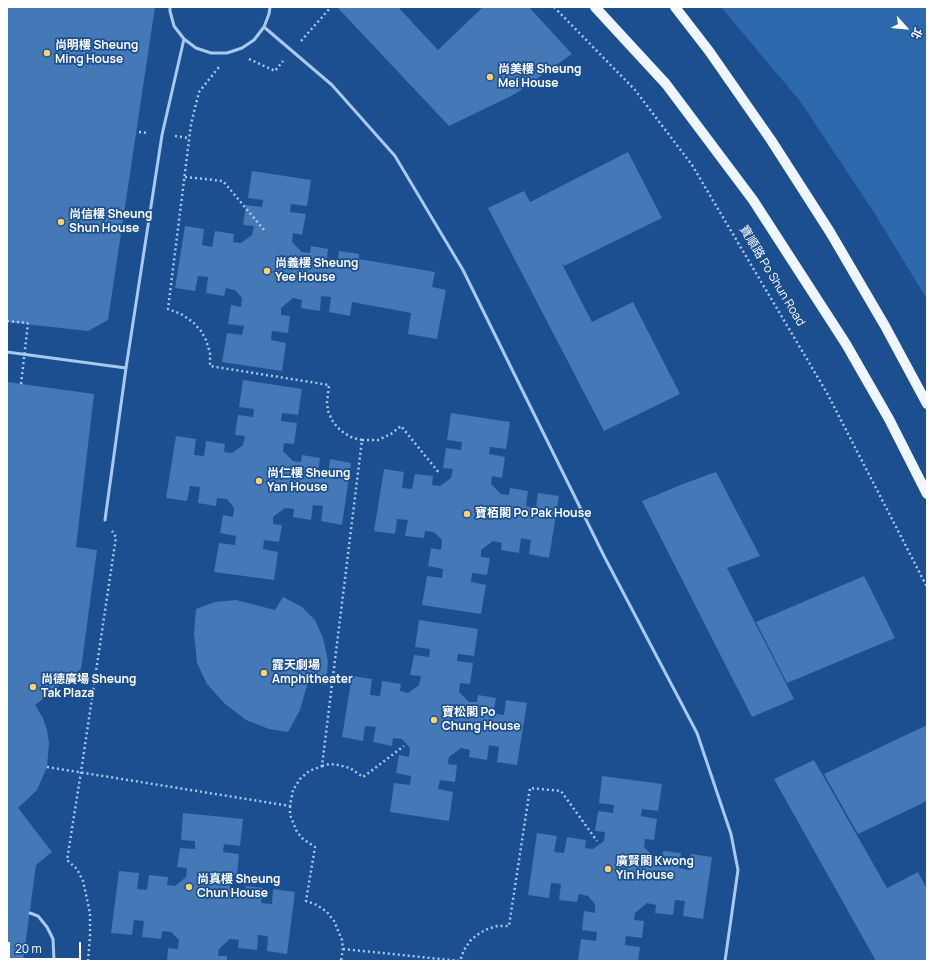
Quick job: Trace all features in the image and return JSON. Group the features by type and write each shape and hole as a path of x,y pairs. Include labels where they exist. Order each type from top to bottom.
{"main road":[{"name":"寶順路 Po Shun Road","path":"595,7 666,84 752,200 846,344 889,418 927,494"},
{"path":"675,7 709,51 771,140 826,225 927,404"}],"lane":[{"path":"170,7 174,26 184,39 196,48 211,53 227,53 242,48 254,40 264,27 270,7"},
{"path":"264,27 332,85 395,156 459,263 604,556 697,732 731,834 738,870 725,961"},
{"path":"105,520 126,368 162,135 184,39"},
{"path":"7,352 126,368"},
{"path":"30,913 38,916 47,927 53,939 54,961"}],"path":[{"path":"246,58 275,71 331,7"},
{"name":"寶順路 Po Shun Road","path":"554,7 635,90 692,166 827,393 927,587"},
{"path":"221,64 199,92 191,124 168,309 182,314 201,330 210,353 210,366 329,385 327,402 328,411 332,420 344,433 353,438 362,440 378,440 391,434 401,426 440,474"},
{"path":"185,177 223,181 265,231"},
{"path":"7,321 28,323 21,384"},
{"path":"322,766 362,440"},
{"path":"88,961 90,913 83,881 77,869 67,860 116,537 105,520"},
{"path":"341,961 343,949 341,935 334,921 327,912 317,905 306,901 316,847 303,839 297,832 290,815 293,790 300,779 309,771 330,764 350,768 363,777 404,746"},
{"path":"47,767 290,806"},
{"path":"343,949 460,961 464,950 470,941 477,935 485,930 497,926 509,926 530,788 561,791 597,841"}],"shaded area":[{"path":"721,7 927,7 927,299 873,211 800,101"}],"building":[{"path":"7,7 155,7 108,320 88,331 7,322"},
{"name":"尚美樓 Sheung Mei House","path":"337,7 398,7 438,50 483,7 529,7 572,54 515,94 449,126"},
{"path":"628,152 662,218 564,266 561,262 592,322 633,302 680,394 604,431 488,208 524,191 530,202"},
{"name":"尚義樓 Sheung Yee House","path":"252,171 311,180 307,206 291,204 290,212 306,214 302,235 293,233 292,242 302,252 310,253 311,246 328,249 326,264 337,266 339,251 359,254 359,259 435,272 432,287 446,290 437,339 408,334 411,313 352,302 350,316 329,312 331,297 321,296 320,311 301,308 302,300 293,298 281,308 281,315 290,316 288,333 272,331 271,340 286,343 282,371 222,362 227,333 242,335 244,326 228,324 231,305 241,307 242,298 235,290 226,288 224,296 206,293 208,277 198,276 195,291 175,288 185,226 204,229 202,245 212,247 215,231 234,234 233,242 241,243 252,235 254,226 243,225 246,205 262,207 263,200 248,198"},
{"name":"尚仁樓 Sheung Yan House","path":"243,380 302,389 298,415 282,413 281,421 297,423 294,444 284,443 283,451 293,461 301,462 302,455 320,458 318,473 328,475 330,459 351,463 342,525 321,521 323,506 313,505 311,520 293,517 294,509 285,508 273,517 273,524 282,525 279,542 264,540 263,549 278,552 274,580 214,572 219,543 235,545 236,536 220,533 223,515 233,517 234,508 227,499 217,498 216,506 198,503 200,487 190,486 187,501 166,498 176,436 196,439 194,455 204,456 206,441 225,444 224,452 232,453 243,445 245,436 235,435 238,415 253,417 254,409 239,407"},
{"name":"尚德廣場 Sheung Tak Plaza","path":"7,382 94,394 76,547 97,550 81,669 35,705 43,718 47,730 49,743 47,767 37,790 18,808 52,852 36,865 23,961 7,961"},
{"name":"寶栢閣 Po Pak House","path":"451,413 510,422 506,449 490,447 489,454 505,457 502,478 492,476 491,484 501,494 509,495 510,488 528,491 526,506 536,508 538,493 559,496 549,558 529,554 531,540 521,538 519,553 501,550 502,543 493,541 481,550 481,557 490,558 487,575 472,573 471,582 486,585 481,614 422,605 427,576 442,578 443,569 428,566 431,548 441,550 442,540 434,532 425,531 424,538 405,536 408,520 397,519 395,534 374,531 384,469 404,472 402,488 412,489 415,474 433,476 432,485 440,486 451,478 453,469 443,468 446,448 461,450 462,442 447,440"},
{"path":"716,472 760,556 727,568 794,699 752,717 642,501"},
{"path":"864,576 895,638 787,683 756,622"},
{"name":"露天劇場 Amphitheater","path":"283,597 302,607 315,620 323,638 328,661 326,685 308,682 300,710 288,732 269,729 246,720 224,703 207,684 197,663 194,633 196,609 215,602 236,600 275,610"},
{"name":"寶松閣 Po Chung House","path":"419,620 478,629 474,656 458,654 457,661 473,663 470,684 460,683 459,692 469,702 477,702 478,695 496,698 493,713 504,715 506,700 527,703 517,765 497,762 499,747 489,745 487,760 469,757 470,750 461,748 449,757 448,764 457,765 455,782 440,780 438,789 453,792 449,821 390,812 394,783 410,785 411,776 396,773 399,755 409,757 410,748 402,739 393,738 392,746 373,742 376,727 365,726 363,741 342,737 352,676 372,679 370,695 380,696 382,681 401,684 400,691 408,693 419,685 421,676 410,675 414,655 429,657 430,649 415,647"},
{"path":"927,725 927,801 858,834 824,774"},
{"path":"814,760 887,888 918,872 927,889 927,961 876,961 774,779"},
{"name":"廣賢閣 Kwong Yin House","path":"602,776 662,784 658,811 642,809 641,816 657,819 654,840 645,839 644,847 654,857 662,857 663,851 681,853 679,868 689,870 691,854 712,857 703,919 683,916 685,901 675,900 673,915 655,913 656,905 647,903 635,913 634,920 644,921 642,938 626,936 625,945 640,947 638,961 578,961 581,939 596,941 597,932 582,930 584,911 595,913 595,904 588,896 579,894 577,902 559,900 561,884 551,883 549,898 528,895 537,833 557,836 554,852 564,853 567,837 586,840 585,848 593,849 604,841 605,832 595,831 598,811 613,813 614,805 599,803"},
{"name":"尚真樓 Sheung Chun House","path":"183,813 243,819 240,846 224,844 223,852 239,854 237,875 227,874 226,882 236,892 245,892 246,886 263,888 261,903 272,904 273,889 295,892 287,954 267,951 268,936 258,935 257,950 238,948 239,940 230,939 219,949 218,956 227,956 227,961 167,961 168,948 178,949 179,940 171,932 162,931 161,939 142,937 144,921 134,920 132,935 111,933 119,871 139,873 137,889 147,890 149,875 168,877 167,885 175,886 186,877 187,868 177,867 180,848 195,849 195,841 181,840"}],"place":[{"name":"尚明樓 Sheung Ming House","path":"47,53"},
{"name":"尚美樓 Sheung Mei House","path":"490,77"},
{"name":"尚信樓 Sheung Shun House","path":"61,222"},
{"name":"尚義樓 Sheung Yee House","path":"267,271"},
{"name":"尚仁樓 Sheung Yan House","path":"259,481"},
{"name":"寶栢閣 Po Pak House","path":"467,514"},
{"name":"露天劇場 Amphitheater","path":"264,673"},
{"name":"尚德廣場 Sheung Tak Plaza","path":"33,687"},
{"name":"寶松閣 Po Chung House","path":"434,720"},
{"name":"廣賢閣 Kwong Yin House","path":"608,869"},
{"name":"尚真樓 Sheung Chun House","path":"189,887"}]}
